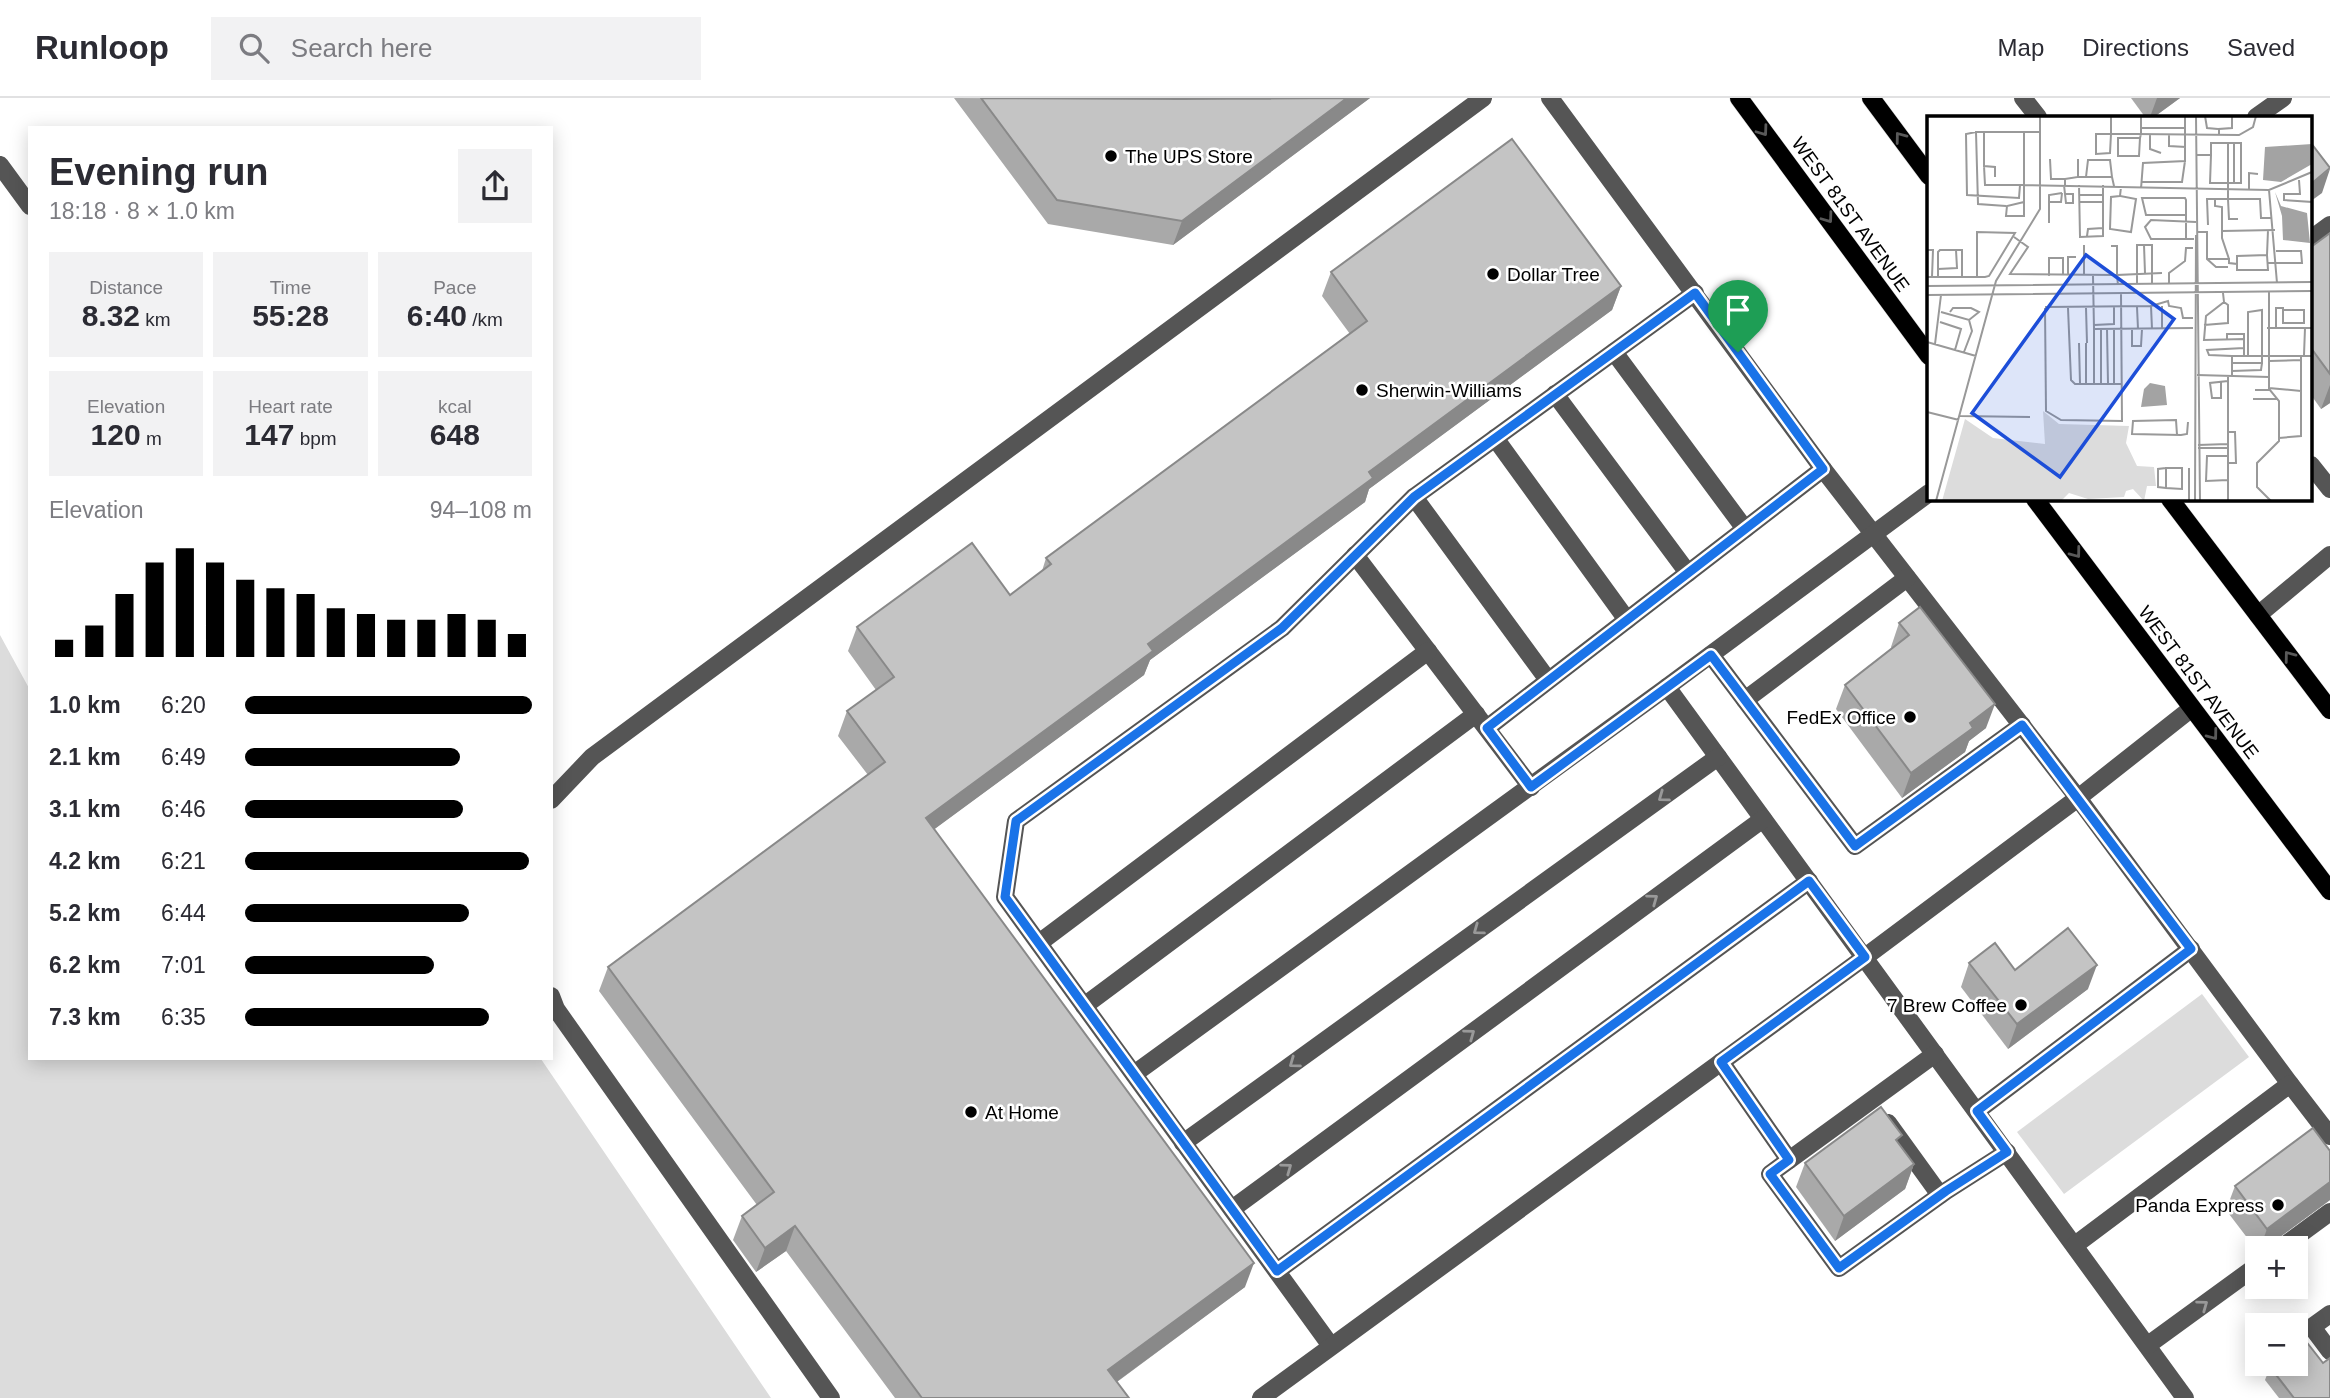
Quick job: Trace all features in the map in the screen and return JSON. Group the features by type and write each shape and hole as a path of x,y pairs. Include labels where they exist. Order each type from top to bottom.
{"main road":[{"name":"WEST 81ST AVENUE","path":"1739,98 1927,353"},
{"path":"1871,98 1927,173"},
{"name":"WEST 81ST AVENUE","path":"2036,500 2330,891"},
{"path":"2171,500 2330,710"}],"street":[{"path":"553,798 592,757 1483,98"},
{"path":"1550,98 1823,469 2078,798 2330,1136"},
{"path":"2023,98 2037,116"},
{"path":"2257,116 2283,98"},
{"path":"0,165 28,203"},
{"path":"2312,238 2330,225"},
{"path":"1331,1346 1005,897 1016,821 1282,628 1414,497 1695,293"},
{"path":"1614,352 1745,528"},
{"path":"1555,394 1688,573"},
{"path":"1495,438 1627,620"},
{"path":"2312,466 2330,489"},
{"path":"1084,1006 1482,721 1548,680 1823,469"},
{"path":"1134,1074 1531,787 1927,494"},
{"path":"1414,497 1548,680"},
{"path":"1355,555 1531,787"},
{"path":"2258,615 2330,555"},
{"path":"1745,700 1907,578"},
{"path":"1039,943 1428,651"},
{"path":"1711,655 1855,846 2022,725"},
{"path":"1667,687 2185,1398"},
{"path":"1261,1398 1865,957 2078,798 2192,708"},
{"path":"1184,1143 1718,757"},
{"path":"1231,1209 1763,819"},
{"path":"1277,1271 1809,881"},
{"path":"1977,1111 2191,949"},
{"path":"553,1001 831,1398"},
{"path":"1935,1054 1770,1174 1839,1268 1940,1195 2007,1152"},
{"path":"1721,1062 1789,1160"},
{"path":"2075,1245 2290,1084"},
{"path":"1871,1100 1940,1195"},
{"path":"2297,1236 2330,1212"},
{"path":"2148,1345 2245,1274"},
{"path":"2330,1314 2312,1327 2330,1350"}],"shaded area":[{"path":"0,635 28,686 28,1060 542,1060 771,1398 0,1398"},
{"path":"2202,994 2249,1057 2064,1194 2017,1132"}],"building":[{"path":"981,98 1347,98 1182,221 1057,200"},
{"path":"1512,139 1621,286 1369,472 1373,478 1148,644 1153,651 926,818 1254,1263 1108,1370 1129,1398 922,1398 795,1226 765,1248 742,1216 774,1192 608,967 885,762 847,711 894,677 857,627 972,543 1010,595 1051,564 1046,558 1367,321 1331,272"},
{"path":"2312,144 2330,168 2312,183"},
{"path":"2330,233 2330,374 2312,349 2312,246"},
{"name":"FedEx Office","path":"1920,607 1995,704 1970,723 1973,728 1911,773 1845,685 1909,635 1899,623"},
{"path":"2068,928 2097,965 2017,1024 1969,963 1995,943 2015,970"},
{"path":"1881,1107 1902,1135 1896,1140 1914,1164 1844,1216 1805,1163"},
{"path":"2313,1128 2330,1151 2330,1182 2267,1229 2235,1186"},
{"path":"2308,1344 2323,1363 2330,1358 2330,1398 2294,1398 2277,1376 2308,1376"}],"place":[{"name":"The UPS Store","path":"1111,156"},
{"name":"Dollar Tree","path":"1493,274"},
{"name":"Sherwin-Williams","path":"1362,390"},
{"name":"FedEx Office","path":"1910,717"},
{"name":"7 Brew Coffee","path":"2021,1005"},
{"name":"At Home","path":"971,1112"},
{"name":"Panda Express","path":"2278,1205"}],"route":[{"path":"1695,293 1738,352 1823,469 1487,728 1531,787 1711,655 1855,846 2022,725 2191,949 1977,1111 2007,1152 1946,1191 1839,1268 1770,1174 1789,1160 1721,1062 1865,957 1809,881 1277,1271 1005,897 1016,821 1282,628 1414,497 1695,293"}]}
